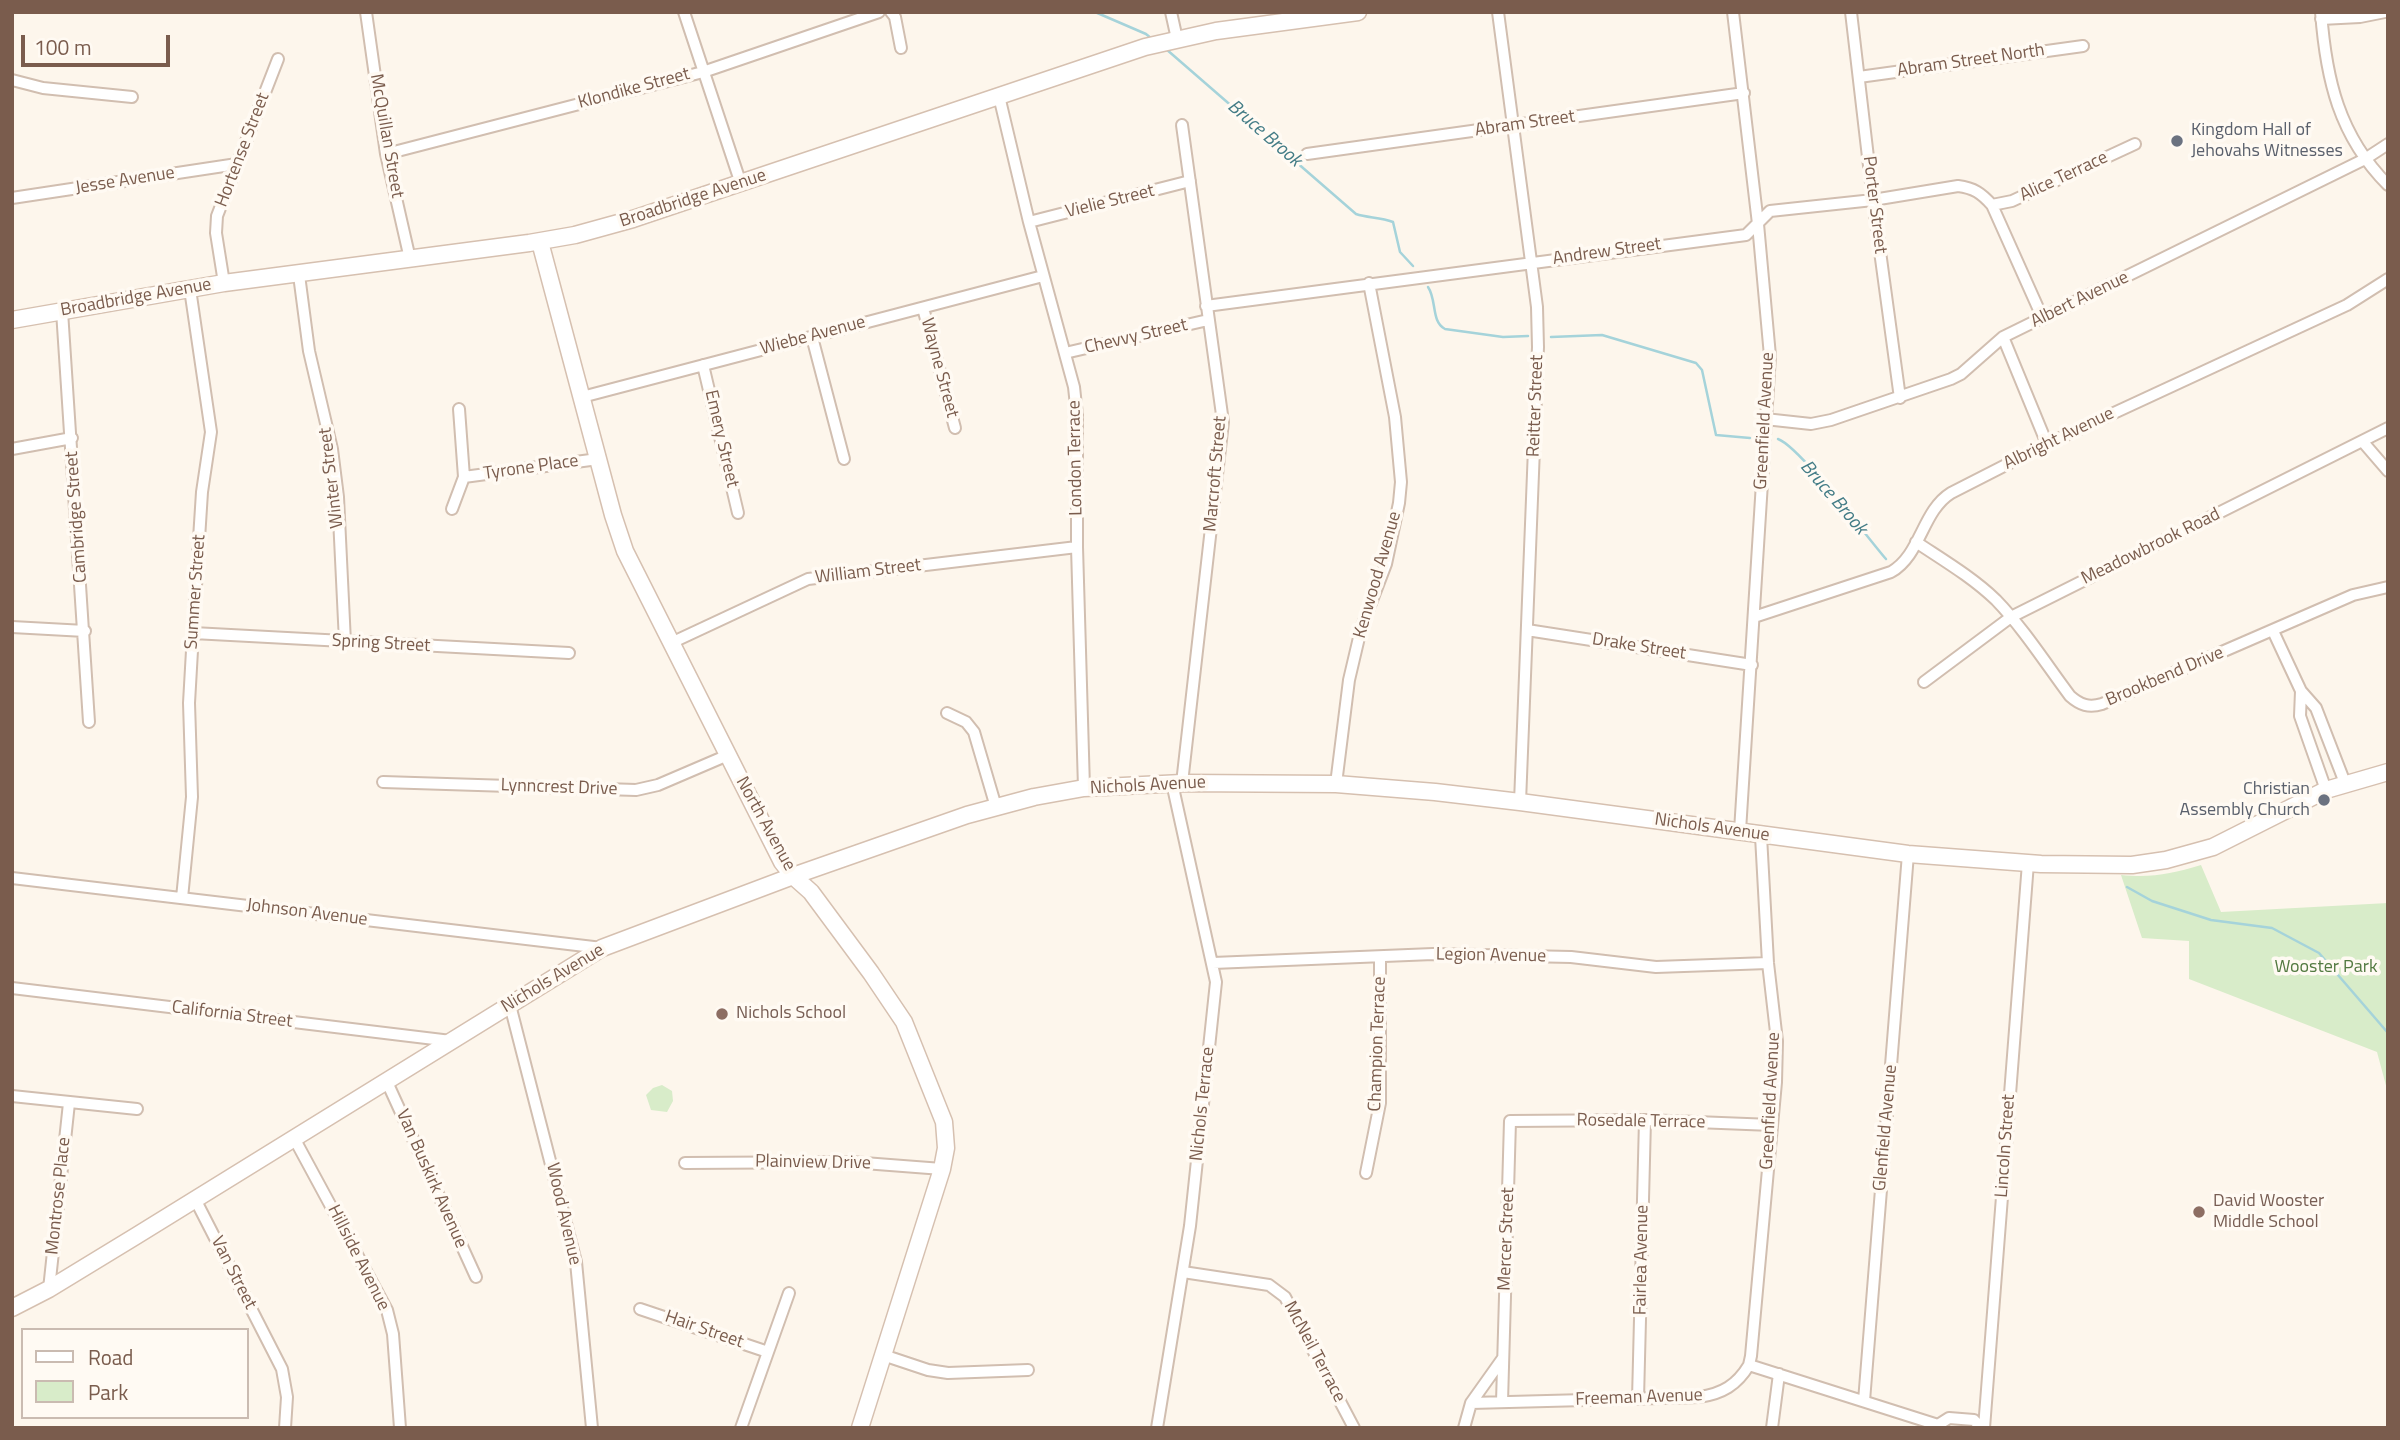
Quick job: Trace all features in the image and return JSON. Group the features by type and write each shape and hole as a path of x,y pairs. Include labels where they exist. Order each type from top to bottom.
{"main road":[{"name":"Broadbridge Avenue","path":"12,320 224,283 540,242 634,219 1145,47 1216,31 1358,12"},
{"name":"North Avenue","path":"540,242 625,551 782,862 820,904 904,1022 944,1122 946,1148 942,1169 860,1428"},
{"name":"Nichols Avenue","path":"12,1308 49,1289 602,947 967,815 1034,797 1084,788 1177,783 1336,784 1520,802 1908,854 2028,863 2132,865 2186,856 2244,834 2326,790 2388,772"}],"street":[{"name":"McQuillan Street","path":"366,12 386,154 410,259"},
{"path":"684,12 741,184"},
{"name":"Klondike Street","path":"386,154 703,72 879,12"},
{"path":"891,12 895,17 901,48"},
{"path":"1171,12 1172,41"},
{"name":"Reitter Street","path":"1498,12 1537,307 1538,347 1520,802"},
{"name":"Greenfield Avenue","path":"1733,12 1744,93 1770,356 1740,831"},
{"name":"Porter Street","path":"1851,12 1900,398"},
{"path":"2385,12 2360,17 2321,15 2326,66 2334,99 2346,127 2365,159 2388,185"},
{"name":"Abram Street North","path":"1859,77 2083,46"},
{"name":"Hortense Street","path":"224,283 215,225 278,59"},
{"path":"12,80 43,88 132,97"},
{"name":"Abram Street","path":"1307,154 1744,93"},
{"name":"London Terrace","path":"999,96 1029,222 1074,387 1077,415 1077,547 1084,788"},
{"name":"Marcroft Street","path":"1177,783 1223,422 1181,125"},
{"name":"Alice Terrace","path":"1992,205 2012,201 2134,144"},
{"name":"Albert Avenue","path":"1765,419 1811,424 1900,398 1961,374 2003,337 2365,159 2388,144"},
{"name":"Jesse Avenue","path":"12,198 237,164"},
{"name":"Vielie Street","path":"1029,222 1190,181"},
{"name":"Andrew Street","path":"1206,306 1746,235 1770,211 1873,200 1958,186 1971,188 1982,194 1992,205"},
{"path":"1992,205 2042,319"},
{"name":"Winter Street","path":"299,275 309,351 332,449 338,497 345,642"},
{"name":"Wiebe Avenue","path":"582,397 1044,276"},
{"name":"Albright Avenue","path":"1754,617 1883,576 1903,563 1944,498 2047,444 2347,305 2388,279"},
{"name":"Kenwood Avenue","path":"1336,784 1349,680 1361,629 1386,564 1401,482 1395,417 1369,283"},
{"name":"Summer Street","path":"182,898 192,797 188,702 202,492 211,432 190,289"},
{"name":"Wayne Street","path":"923,307 955,428"},
{"name":"Cambridge Street","path":"62,311 89,722"},
{"name":"Chevvy Street","path":"1065,353 1208,320"},
{"path":"812,337 844,459"},
{"path":"2003,337 2047,444"},
{"name":"Emery Street","path":"703,365 738,513"},
{"name":"Tyrone Place","path":"452,509 464,477 459,408"},
{"name":"Meadowbrook Road","path":"1924,682 2011,617 2388,428"},
{"path":"12,449 72,438"},
{"path":"2363,442 2388,471"},
{"name":"Tyrone Place","path":"464,477 598,460"},
{"name":"Brookbend Drive","path":"1916,542 1969,577 2011,617 2070,696 2079,703 2090,706 2102,704 2353,595 2388,587"},
{"name":"William Street","path":"671,643 808,579 1077,547"},
{"path":"12,627 85,631"},
{"name":"Drake Street","path":"1527,629 1752,665"},
{"path":"2273,631 2301,691 2316,708 2345,783"},
{"name":"Spring Street","path":"193,633 569,653"},
{"path":"2301,691 2300,716 2326,790"},
{"path":"947,713 966,722 974,732 996,807"},
{"name":"Lynncrest Drive","path":"383,782 636,790 658,785 728,755"},
{"name":"Nichols Terrace","path":"1157,1428 1183,1272 1216,993 1213,963 1177,783"},
{"name":"Greenfield Avenue","path":"1749,1365 1772,1125 1777,1041 1761,836"},
{"name":"Glenfield Avenue","path":"1864,1401 1908,854"},
{"name":"Lincoln Street","path":"1982,1428 2028,863"},
{"name":"Johnson Avenue","path":"12,878 602,947"},
{"name":"Legion Avenue","path":"1213,963 1433,954 1571,957 1656,967 1769,963"},
{"name":"Champion Terrace","path":"1366,1172 1380,1103 1380,957"},
{"name":"California Street","path":"12,988 453,1041"},
{"name":"Wood Avenue","path":"510,1005 576,1262 592,1428"},
{"name":"Van Buskirk Avenue","path":"387,1082 476,1276"},
{"path":"12,1096 137,1110"},
{"name":"Montrose Place","path":"49,1289 69,1103"},
{"name":"Rosedale Terrace","path":"1510,1121 1645,1120 1772,1125"},
{"name":"Fairlea Avenue","path":"1638,1399 1645,1120"},
{"name":"Mercer Street","path":"1502,1402 1510,1121"},
{"name":"Hillside Avenue","path":"294,1139 387,1310 393,1334 400,1428"},
{"name":"Plainview Drive","path":"685,1163 850,1162 942,1169"},
{"name":"Van Street","path":"195,1199 282,1369 287,1397 285,1428"},
{"name":"McNeil Terrace","path":"1183,1272 1269,1285 1285,1297 1354,1428"},
{"path":"741,1428 789,1293"},
{"name":"Hair Street","path":"640,1309 768,1352"},
{"path":"883,1355 928,1370 948,1373 1028,1370"},
{"path":"1464,1428 1471,1403 1503,1358"},
{"path":"1749,1365 1939,1427 1949,1418 1974,1420 1982,1428"},
{"name":"Freeman Avenue","path":"1471,1403 1712,1395 1731,1387 1749,1365"},
{"path":"1772,1428 1779,1374"}],"green space":[{"name":"Wooster Park","path":"2201,865 2221,912 2388,903 2388,1093 2377,1052 2189,979 2189,941 2142,938 2121,875 2161,874"},
{"path":"662,1085 672,1091 673,1101 667,1112 651,1110 646,1095 653,1088"}],"waterway":[{"name":"Bruce Brook","path":"1095,12 1152,39"},
{"name":"Bruce Brook","path":"1166,49 1356,214 1393,222 1400,252 1413,266"},
{"name":"Bruce Brook","path":"1428,287 1438,321 1445,329 1503,337 1528,336"},
{"name":"Bruce Brook","path":"1551,337 1602,335 1696,363 1702,370 1716,435 1750,438"},
{"name":"Bruce Brook","path":"1778,439 1817,474 1886,559"},
{"name":"Bruce Brook","path":"2127,887 2152,901 2211,920 2272,928 2319,953 2388,1033"}],"place":[{"name":"Kingdom Hall of Jehovahs Witnesses","path":"2177,141"},
{"name":"Christian Assembly Church","path":"2324,800"},
{"name":"Nichols School","path":"722,1014"},
{"name":"David Wooster Middle School","path":"2199,1212"}]}
